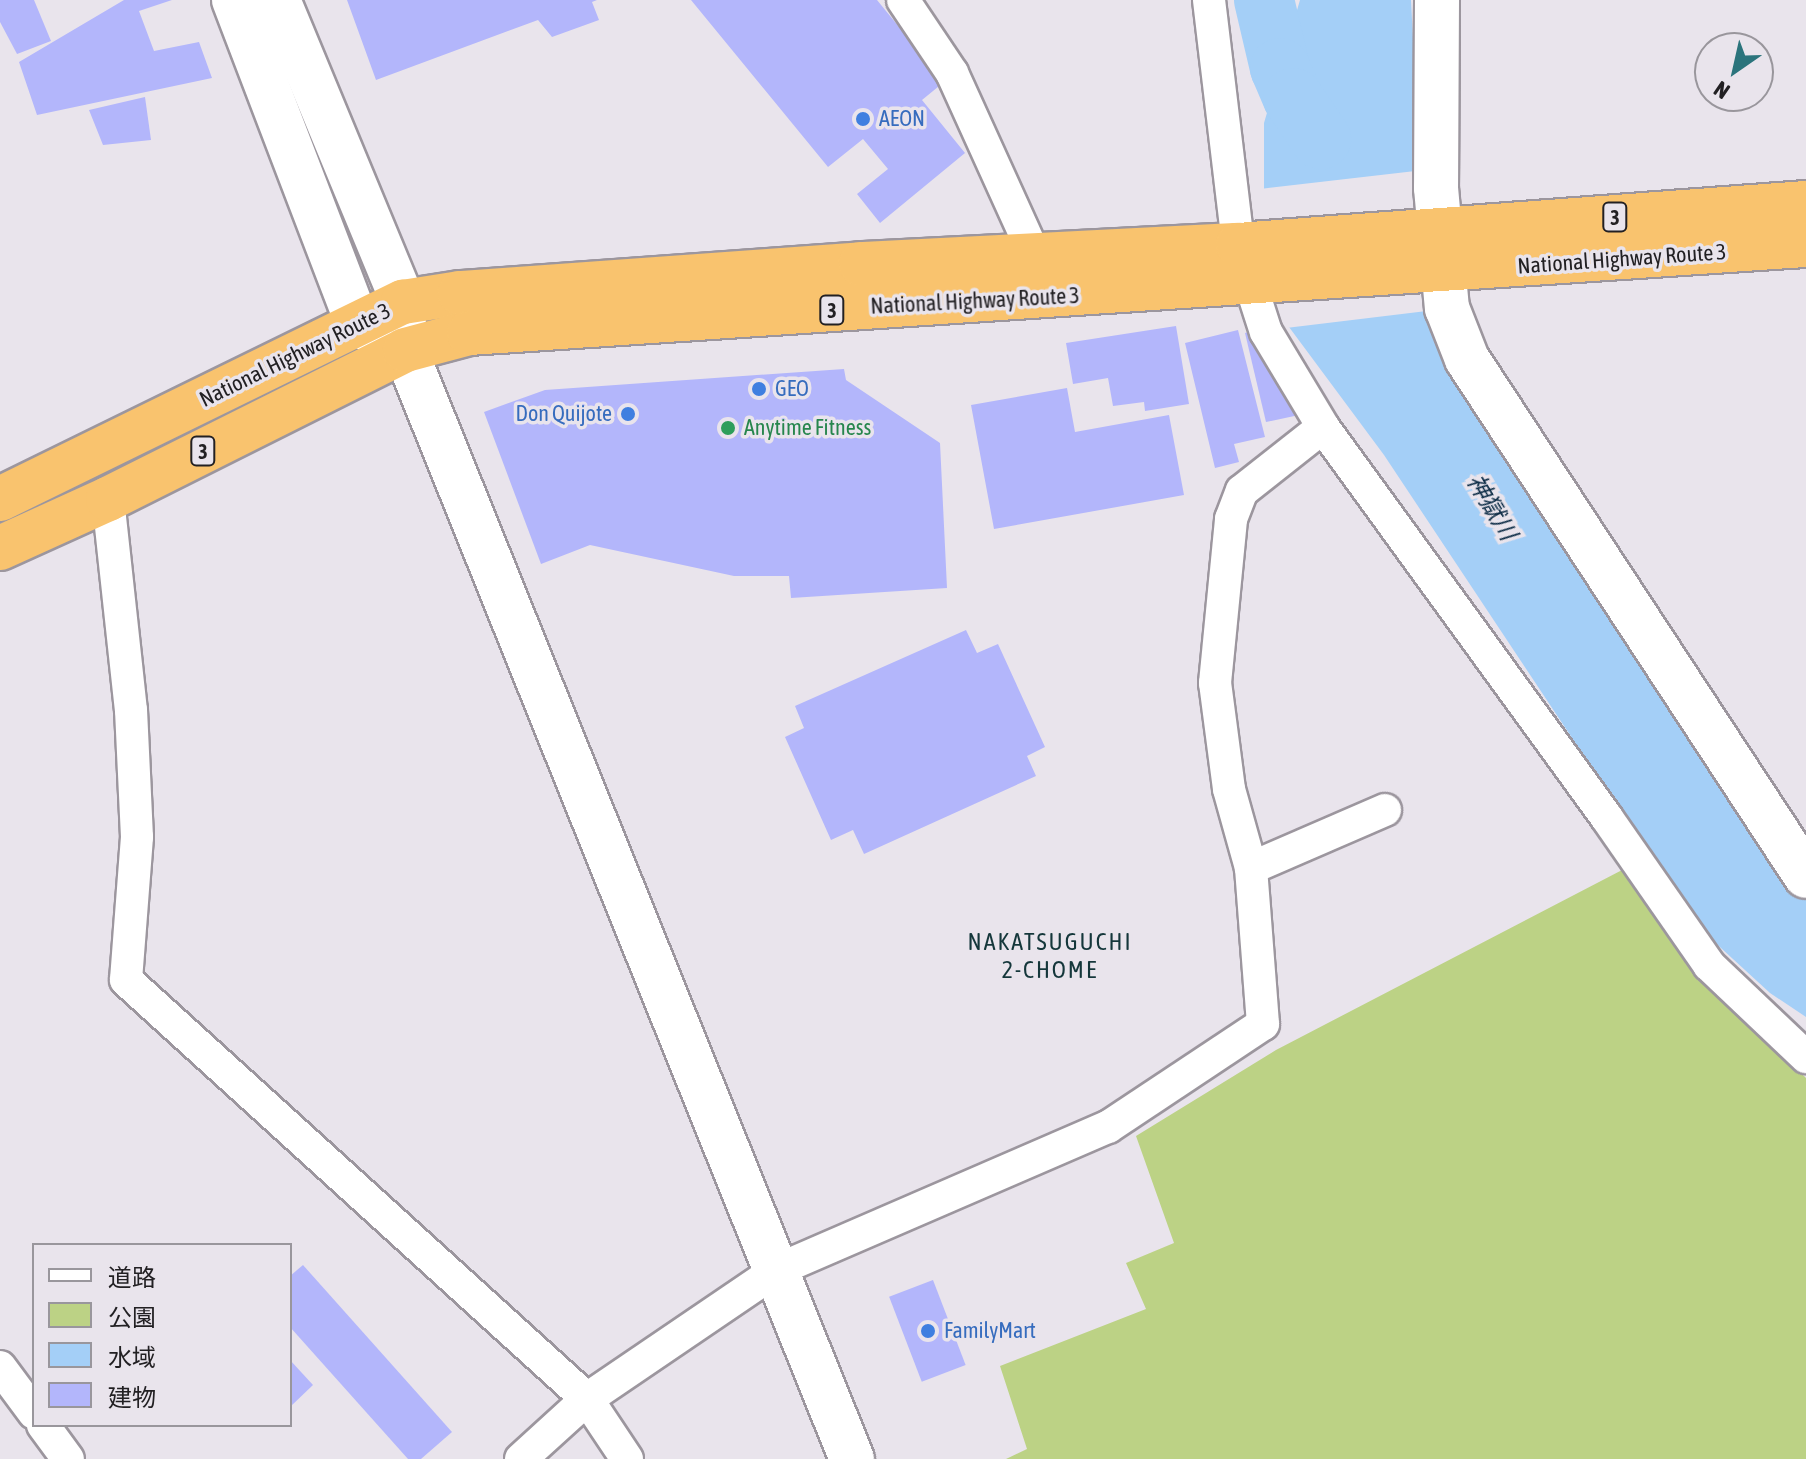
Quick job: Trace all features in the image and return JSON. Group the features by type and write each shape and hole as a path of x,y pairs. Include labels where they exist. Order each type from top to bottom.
{"highway":[{"name":"National Highway Route 3","path":"1433,251 1806,203"},
{"name":"National Highway Route 3","path":"0,548 108,499 405,350 469,333 1040,277 1433,251 1806,245"},
{"name":"National Highway Route 3","path":"0,499 403,302 460,293 769,271 1040,277"}],"street":[{"path":"234,0 358,324 405,350"},
{"path":"278,0 403,302 405,350 852,1459"},
{"path":"903,0 952,73 1040,277"},
{"path":"1209,0 1250,264 1266,332 1323,427 1709,965 1806,1057"},
{"path":"1437,0 1433,251 1447,308 1467,359 1806,876"},
{"path":"521,1459 587,1399 777,1270 1108,1127 1263,1024 1251,868 1229,789 1215,683 1231,519 1242,491 1323,427"},
{"path":"108,499 131,710 137,837 126,980 587,1399 627,1459"},
{"path":"1251,868 1385,810"},
{"path":"0,1367 32,1410"},
{"path":"44,1427 68,1459"}],"green space":[{"path":"1624,869 1682,953 1806,1078 1806,1459 1006,1459 1027,1449 1000,1366 1146,1309 1126,1263 1174,1243 1136,1136 1276,1050"}],"water":[{"name":"神獄川","path":"1300,0 1411,0 1422,218 1432,312 1806,894 1806,1017 1770,993 1697,926 1384,455 1289,327 1264,229 1264,123"}],"pier":[{"path":"1424,170 1435,310 1286,328 1260,230 1260,189"}],"building":[{"path":"0,0 34,0 51,41 17,54 0,22"},
{"path":"124,0 172,0 139,11 154,51 199,42 212,78 37,115 19,62"},
{"path":"347,0 597,0 592,2 599,20 552,37 538,20 376,80"},
{"name":"AEON","path":"691,0 877,0 944,82 922,100 965,153 880,223 857,194 888,169 863,139 828,167"},
{"path":"145,97 151,140 103,145 89,110"},
{"path":"1176,326 1189,404 1145,411 1144,402 1113,406 1108,378 1073,384 1066,343"},
{"path":"1238,330 1265,437 1234,444 1239,462 1215,468 1185,343"},
{"path":"1252,331 1299,415 1266,422 1245,333"},
{"path":"844,369 846,380 940,443 947,588 791,598 789,576 734,576 590,545 541,564 484,412 545,390"},
{"path":"1067,388 1075,432 1169,415 1184,495 994,529 971,405"},
{"path":"966,630 977,653 998,644 1045,747 1027,756 1036,776 864,854 853,830 831,840 785,737 804,728 795,706"},
{"path":"303,1265 452,1432 421,1459 408,1459 292,1329 292,1274"},
{"name":"FamilyMart","path":"933,1280 966,1365 922,1382 889,1297"},
{"path":"292,1362 313,1385 292,1405"}],"waterway":[{"path":"1264,0 1280,68 1293,98 1321,139"}],"place":[{"name":"AEON","path":"863,119"},
{"name":"GEO","path":"759,389"},
{"name":"Don Quijote","path":"628,414"},
{"name":"Anytime Fitness","path":"728,428"},
{"name":"FamilyMart","path":"928,1331"}],"district":[{"name":"NAKATSUGUCHI 2-CHOME","path":"1050,956"}]}
